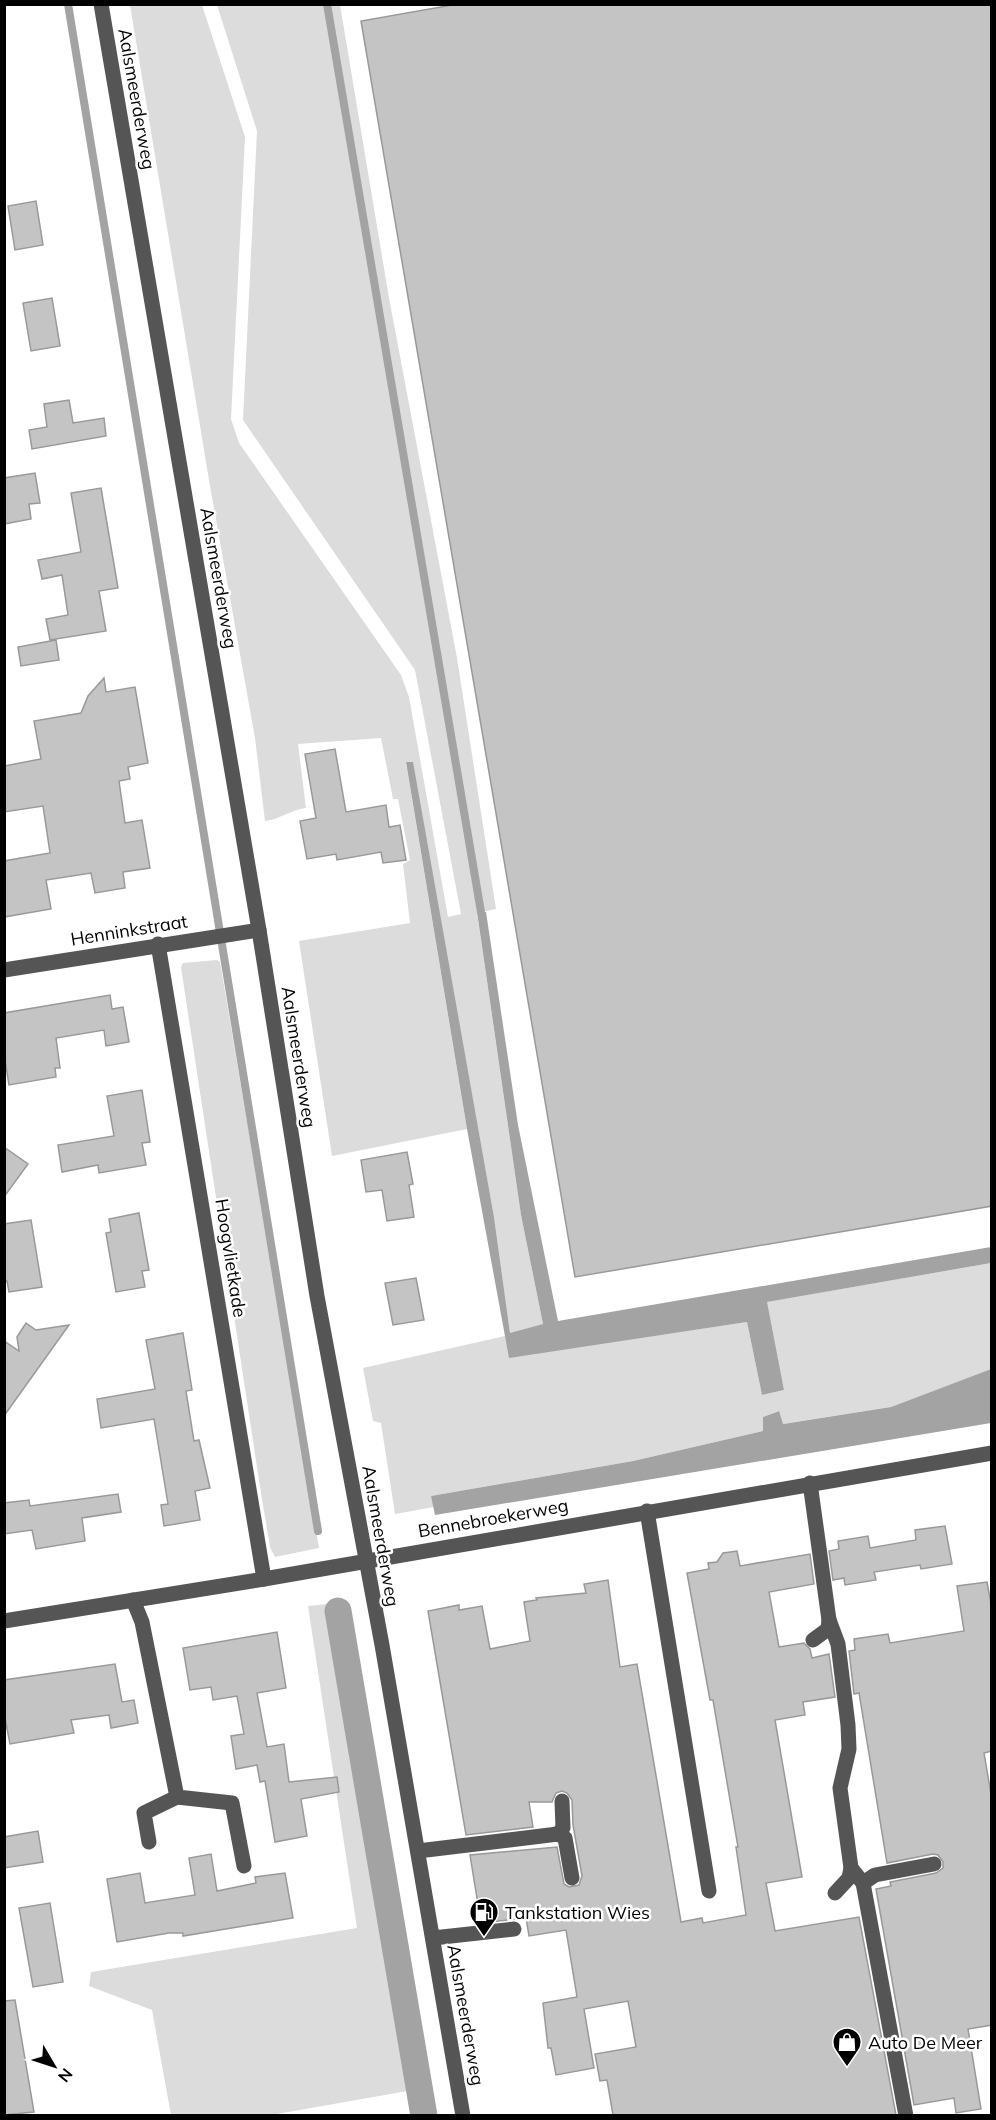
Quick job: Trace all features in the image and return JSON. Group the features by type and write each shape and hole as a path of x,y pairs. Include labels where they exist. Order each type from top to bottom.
{"street":[{"name":"Aalsmeerderweg","path":"101,4 259,930 317,1296 418,1851 463,2115"},
{"name":"Henninkstraat","path":"4,970 158,944 259,930"},
{"name":"Hoogvlietkade","path":"158,944 264,1579"},
{"name":"Bennebroekerweg","path":"4,1621 264,1579 992,1453"},
{"path":"810,1483 830,1620 838,1644 848,1725 849,1749 840,1788 851,1868 849,1878 835,1893"},
{"path":"647,1511 709,1891"},
{"path":"133,1600 142,1622 177,1797"},
{"path":"813,1640 828,1629 830,1620"},
{"path":"149,1842 144,1813 177,1797 232,1803 244,1866"},
{"path":"558,1834 563,1828 562,1802"},
{"path":"418,1851 558,1834 565,1838 572,1878"},
{"path":"863,1883 875,1875 934,1864"},
{"path":"851,1868 863,1883 906,2115"},
{"path":"433,1938 514,1929"}],"shaded area":[{"path":"130,5 202,5 245,137 231,419 239,443 401,675 409,697 448,917 461,914 415,670 243,420 257,131 217,5 340,5 389,298 457,658 496,909 477,913 521,1215 543,1324 510,1334 494,1217 412,762 406,763 467,1129 332,1156 299,941 410,923 403,864 410,860 398,799 393,799 381,738 298,744 306,808 265,821 255,738 210,486"},
{"path":"406,762 413,762 494,1217 510,1333 543,1324 521,1215 477,912 486,912 518,1125 558,1321 991,1247 991,1263 767,1302 784,1390 762,1395 747,1322 509,1358 467,1129"},
{"path":"217,960 220,962 319,1548 275,1557 270,1547 260,1487 181,967 183,963"},
{"path":"991,1263 991,1369 891,1407 782,1424 778,1411 763,1417 763,1431 633,1461 431,1496 434,1507 395,1514 381,1423 373,1421 363,1368 505,1336 510,1357 747,1322 762,1395 784,1390 766,1302"},
{"path":"991,1369 991,1423 435,1515 431,1496 633,1461 763,1431 763,1417 779,1411 783,1424 891,1407"},
{"path":"337,1603 419,2089 271,2115 171,2115 152,2010 89,1986 91,1972 357,1928 308,1606"}],"building":[{"path":"458,4 992,4 992,1206 575,1277 361,21"},
{"path":"36,201 43,245 15,250 8,206"},
{"path":"52,298 60,346 31,351 23,303"},
{"path":"69,400 73,423 104,418 106,436 32,449 29,430 47,427 44,404"},
{"path":"35,473 40,503 29,504 31,519 4,524 4,478"},
{"path":"101,488 118,588 99,591 106,631 50,640 46,619 68,615 62,575 42,579 38,560 81,552 71,493"},
{"path":"56,640 59,660 21,666 18,647"},
{"path":"104,678 106,692 135,687 148,763 128,767 130,779 119,781 125,823 142,820 150,868 123,872 125,888 95,893 91,873 46,880 51,909 4,917 4,861 50,853 43,806 4,812 4,766 41,759 34,721 81,713 88,696"},
{"path":"335,749 346,812 386,805 389,827 400,825 406,860 383,863 381,852 337,860 336,854 307,859 300,821 316,818 305,754"},
{"path":"110,995 112,1009 123,1007 129,1042 106,1046 104,1030 56,1038 60,1068 55,1068 56,1077 9,1085 4,1054 4,1013"},
{"path":"142,1090 150,1142 142,1143 146,1165 99,1173 98,1165 62,1172 58,1145 114,1136 107,1096"},
{"path":"4,1147 28,1164 4,1197"},
{"path":"407,1152 413,1184 409,1185 414,1217 387,1221 382,1190 366,1192 361,1160"},
{"path":"139,1213 149,1270 142,1271 145,1287 116,1292 106,1233 111,1232 109,1219"},
{"path":"31,1220 42,1287 9,1292 7,1281 4,1281 4,1224"},
{"path":"416,1278 424,1320 393,1325 385,1283"},
{"path":"26,1323 36,1330 69,1325 4,1416 4,1341 19,1351 17,1337"},
{"path":"183,1333 192,1390 186,1391 194,1441 199,1440 210,1488 195,1491 200,1520 164,1526 161,1505 168,1504 154,1419 101,1428 97,1399 155,1389 146,1340"},
{"path":"118,1494 121,1512 82,1518 85,1541 36,1549 32,1530 4,1534 4,1503 29,1500 30,1506"},
{"path":"945,1526 952,1564 921,1569 920,1565 874,1572 876,1580 845,1585 844,1578 833,1580 829,1551 839,1549 838,1541 868,1536 870,1548 916,1540 915,1530"},
{"path":"737,1551 740,1566 810,1554 814,1584 769,1592 779,1647 804,1643 810,1649 812,1658 829,1654 835,1697 803,1702 805,1715 775,1720 802,1877 766,1883 775,1931 859,1917 896,2115 613,2115 607,2080 600,2081 595,2054 636,2047 628,2001 584,2009 594,2068 556,2075 551,2048 548,2048 543,2003 577,1997 566,1930 529,1936 526,1918 481,1923 470,1855 557,1847 564,1884 569,1887 579,1885 582,1876 573,1825 572,1800 567,1793 562,1791 556,1793 552,1802 529,1802 533,1827 466,1835 428,1611 459,1605 459,1610 482,1606 490,1649 530,1641 524,1602 537,1600 536,1598 586,1593 584,1584 608,1580 620,1667 637,1664 681,1922 702,1918 703,1923 746,1915 736,1847 738,1847 713,1700 710,1700 687,1573 709,1569 708,1563 717,1562 723,1553"},
{"path":"987,1582 992,1609 992,1751 984,1753 992,1800 992,2025 968,2029 981,2109 956,2113 954,2098 914,2105 876,1889 891,1886 890,1882 936,1873 943,1868 943,1862 938,1855 933,1854 887,1863 859,1693 854,1694 849,1651 855,1650 854,1639 888,1634 890,1643 964,1631 957,1586"},
{"path":"277,1632 286,1688 257,1693 267,1747 284,1744 289,1782 337,1777 339,1792 301,1799 307,1836 275,1842 265,1781 260,1782 257,1765 236,1769 231,1736 244,1734 237,1696 213,1700 211,1687 190,1690 183,1648"},
{"path":"115,1664 122,1702 134,1700 138,1723 111,1728 109,1715 71,1720 74,1733 10,1744 4,1713 4,1680"},
{"path":"38,1831 43,1862 4,1868 4,1837"},
{"path":"211,1854 217,1891 256,1883 255,1877 285,1873 293,1918 183,1936 183,1933 169,1933 117,1942 107,1879 140,1873 145,1903 195,1895 189,1858"},
{"path":"50,1903 63,1982 33,1987 19,1908"},
{"path":"15,2000 34,2112 4,2115 4,2001"}],"waterway":[{"path":"68,4 318,1531"},
{"path":"327,4 481,912"},
{"path":"338,1611 424,2116"}],"place":[{"name":"Tankstation Wies","path":"484,1938"},
{"name":"Auto De Meer","path":"847,2068"}]}
